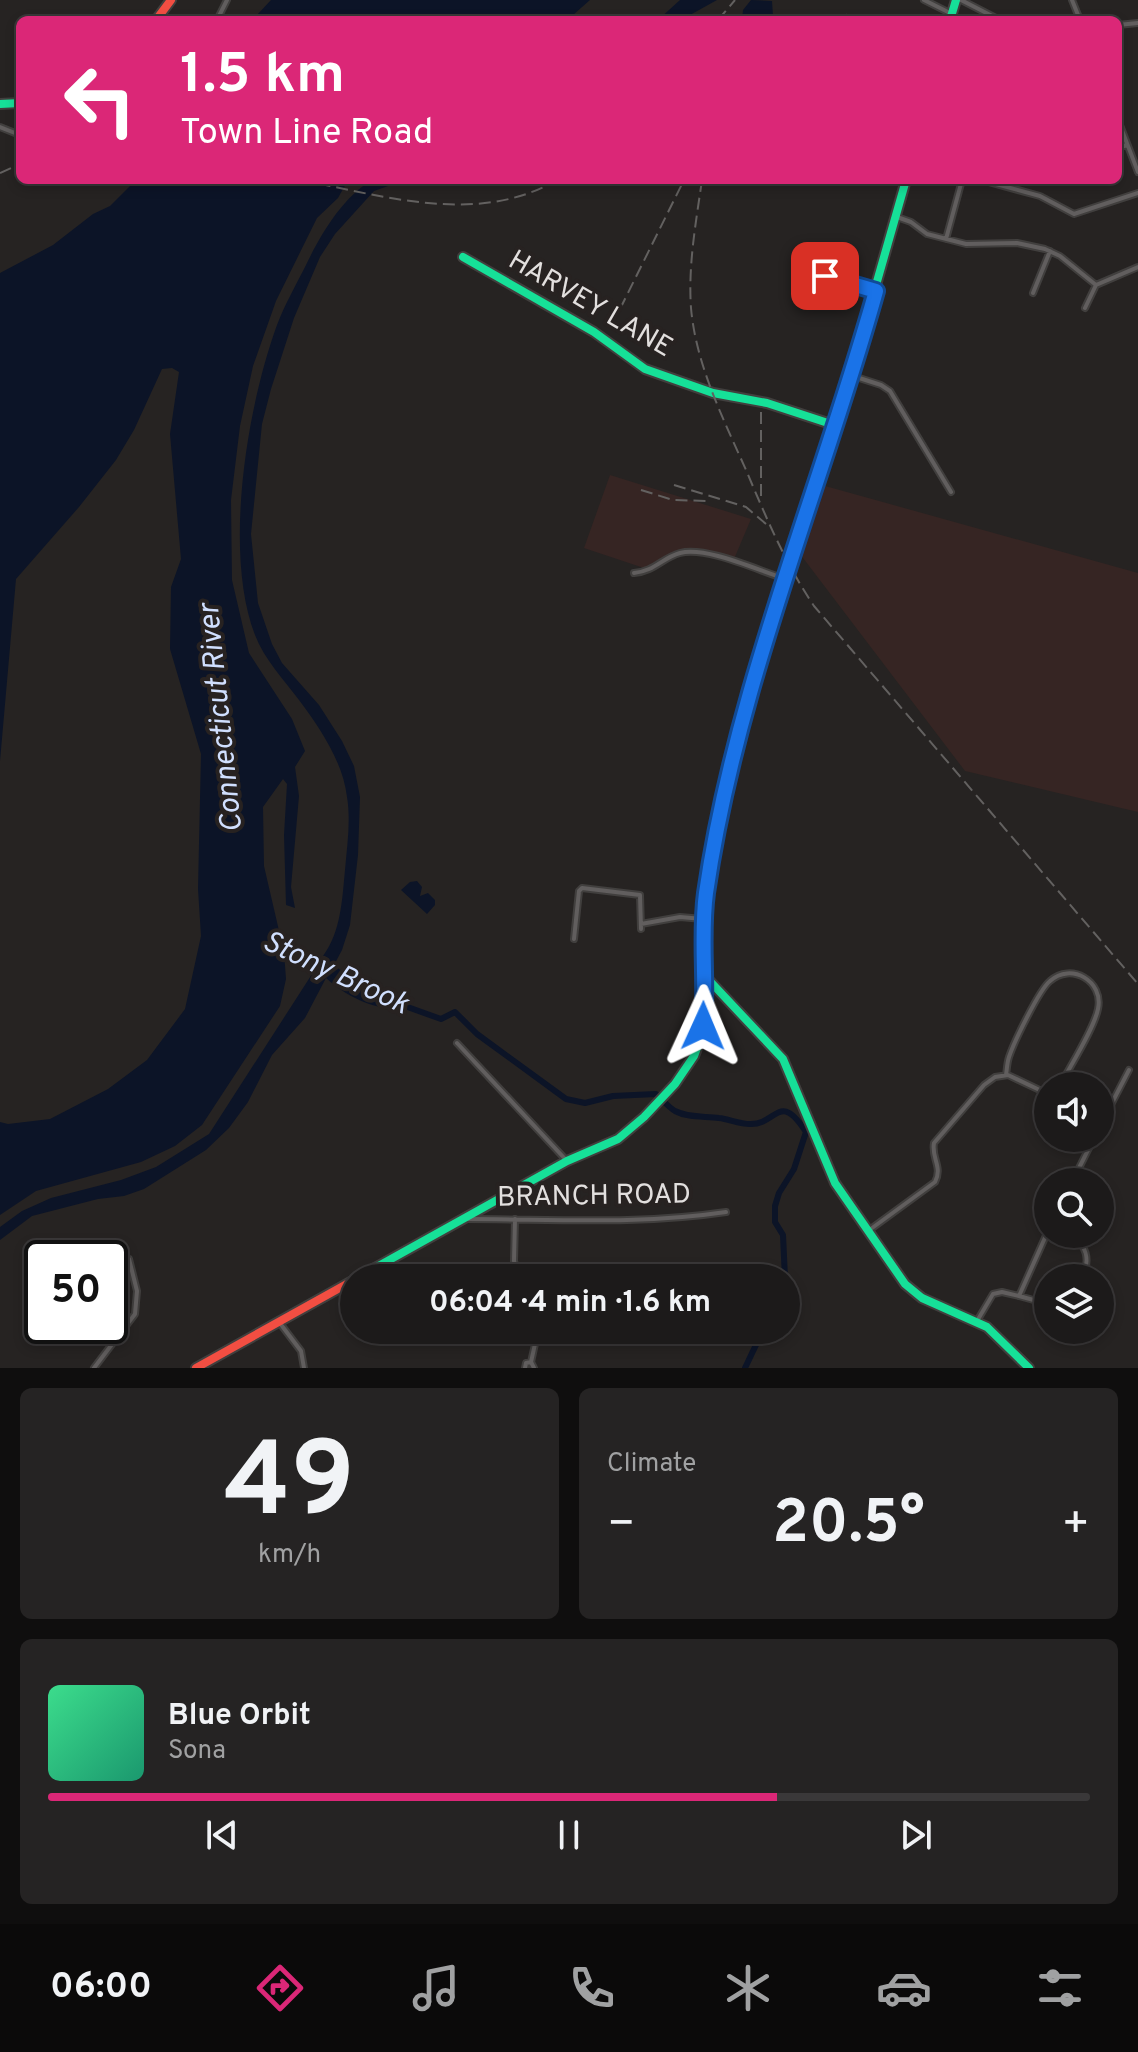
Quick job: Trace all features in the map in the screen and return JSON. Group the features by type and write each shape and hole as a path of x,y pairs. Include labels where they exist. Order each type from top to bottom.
{"main road":[{"path":"382,1264 567,1161 618,1139 679,1080 694,1056 702,1035 703,919 738,745 786,579 869,315 905,184"},
{"name":"HARVEY LANE","path":"463,257 598,335 645,369 715,394 767,403 834,425"},
{"path":"704,975 788,1066 828,1169 910,1290 977,1321 998,1335 1029,1368"},
{"path":"196,1368 340,1288"}],"street":[{"path":"924,0 949,16"},
{"path":"958,0 992,16"},
{"path":"1122,131 1138,172"},
{"path":"1122,147 1127,145"},
{"path":"946,239 961,184"},
{"path":"996,184 1040,196 1074,214 1138,193"},
{"path":"896,217 911,222 925,233 946,239 974,245 1019,243 1050,251 1096,285"},
{"path":"821,249 812,270 876,291"},
{"path":"1033,293 1050,251"},
{"path":"1085,308 1096,285 1138,267"},
{"path":"850,375 890,391 951,492"},
{"path":"634,573 655,569 681,553 698,552 786,579"},
{"path":"574,939 581,888 639,894 641,927 681,917 703,919"},
{"path":"1006,1075 1009,1056 1046,984 1061,974 1077,974 1095,987 1099,1008 1067,1072"},
{"path":"457,1043 567,1161"},
{"path":"1114,1098 1129,1070"},
{"path":"868,1231 935,1182 939,1166 933,1148 938,1137 984,1085 995,1077 1006,1075 1034,1088"},
{"name":"BRANCH ROAD","path":"462,1219 636,1221 726,1212"},
{"path":"515,1219 515,1264"},
{"path":"1019,1296 1040,1248"},
{"path":"94,1368 135,1314 137,1291 129,1259"},
{"path":"977,1321 993,1294 1002,1292 1034,1300"},
{"path":"279,1322 301,1351 304,1368"},
{"path":"534,1368 531,1362 535,1344"},
{"path":"525,1368 526,1363 531,1362"}],"shaded area":[{"path":"610,475 751,519 734,559 691,548 676,551 647,569 584,548"},
{"path":"818,484 1138,573 1138,812 965,771 800,554"}],"water":[{"path":"271,0 590,0 573,15 561,16 254,16"},
{"path":"680,0 717,0 688,16 662,16"},
{"path":"751,0 772,1 773,16 742,16"},
{"name":"Connecticut River","path":"132,184 346,184 338,198 317,218 276,301 253,366 240,426 231,500 232,580 249,653 292,719 305,751 295,767 299,796 291,887 295,908 286,905 284,835 287,784 283,779 263,807 264,866 280,935 292,945 320,956 315,964 301,959 312,969 284,952 286,979 280,1006 202,1125 175,1146 141,1162 36,1191 0,1215 0,1122 8,1124 50,1119 108,1089 147,1060 185,1009 201,936 198,889 201,754 170,649 171,587 181,559 170,434 179,372 172,368 162,369 134,430 116,460 16,579 0,761 0,273 53,245 93,214 110,206"},
{"path":"366,184 394,184 374,191 335,234 320,257 294,318 262,424 251,534 258,603 272,644 282,663 319,705 342,741 354,766 360,797 358,855 350,925 334,965 352,979 410,1003 408,1008 397,1009 375,1006 344,992 326,978 305,1018 272,1055 248,1102 229,1128 206,1150 144,1189 32,1216 0,1240 0,1227 22,1211 51,1198 121,1180 156,1167 209,1134 314,971 318,973 327,960 323,956 334,936 343,893 349,824 345,784 336,758 322,734 269,661 255,635 246,601 240,522 248,437 256,396 277,325 326,229"},
{"path":"417,881 422,887 420,896 428,893 435,900 435,905 427,914 401,890 410,882"}],"waterway":[{"name":"Stony Brook","path":"311,958 338,976"},
{"name":"Stony Brook","path":"402,1005 441,1019 455,1012 477,1034 566,1099 585,1103 613,1096 656,1094 680,1113 746,1124 759,1123 784,1111 790,1113 806,1132 794,1169 775,1206 775,1222 783,1235 784,1264"},
{"name":"Stony Brook","path":"745,1368 756,1344"}],"railway":[{"path":"721,16 735,0"},
{"path":"0,173 16,166"},
{"path":"321,184 398,199 463,204 495,202 527,194 548,184"},
{"path":"620,309 682,184"},
{"path":"701,184 691,276 691,308 698,350 720,411 794,573 814,606 1138,984"},
{"path":"761,412 761,496"},
{"path":"674,485 746,507 766,524"},
{"path":"641,490 673,500 706,501"}],"traffic: fast":[{"path":"951,16 956,0"},
{"path":"0,104 16,103"},
{"path":"852,369 905,184"},
{"path":"463,257 594,332 645,369 713,393 767,403 834,425"},
{"path":"382,1264 567,1161 618,1139 675,1084 694,1056 702,1035 704,1015 702,927 707,891 738,745 754,689"},
{"path":"705,976 783,1059 835,1183 905,1284 922,1298 987,1327 1029,1368"}],"traffic: slow":[{"path":"754,689 852,369"}],"traffic: jam":[{"path":"159,16 171,0"},
{"path":"196,1368 340,1288"}],"route":[{"path":"703,1026 702,927 738,745 777,608 876,291 825,276"}]}
